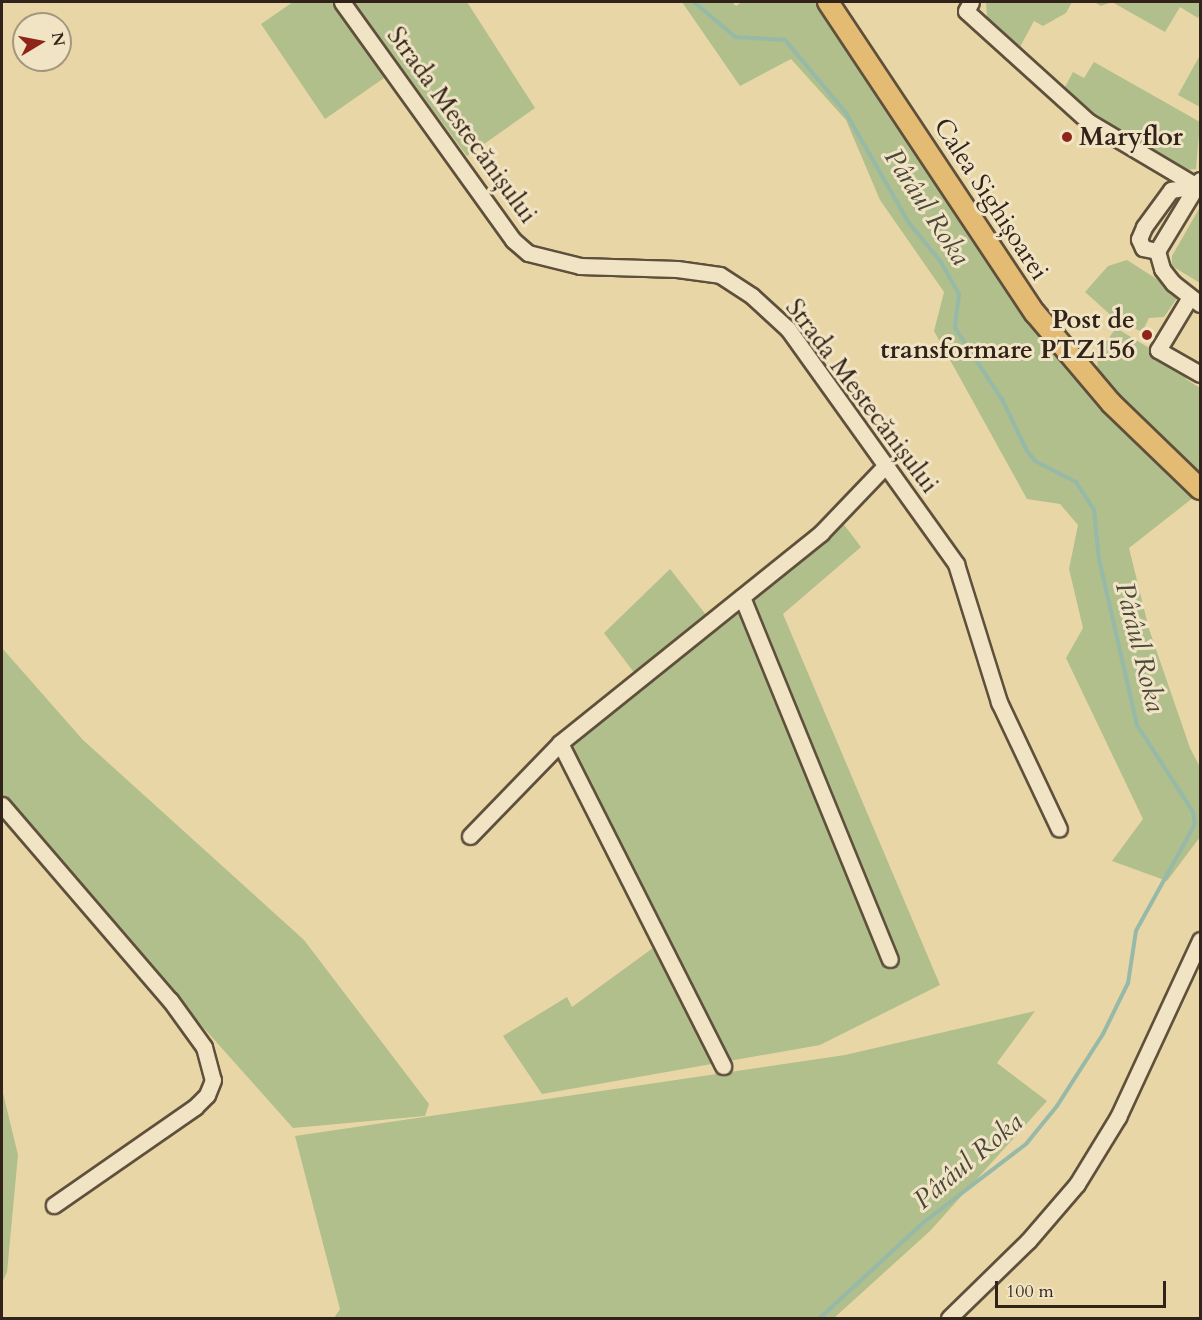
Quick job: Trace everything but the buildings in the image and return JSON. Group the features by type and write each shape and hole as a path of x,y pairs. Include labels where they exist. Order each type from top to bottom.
{"main road":[{"name":"Calea Sighișoarei","path":"828,2 1035,313 1111,403 1200,489"}],"street":[{"name":"Strada Mestecănișului","path":"342,2 513,240 528,252 580,266 677,269 729,280 788,329 956,564 999,702 1059,829"},
{"path":"965,5 1089,122 1199,183"},
{"path":"1199,183 1157,251 1162,269 1195,300 1158,350 1200,374"},
{"path":"1157,251 1143,248 1139,239 1144,227 1171,190 1199,183"},
{"path":"470,836 560,743 842,514 885,466"},
{"path":"742,597 890,959"},
{"path":"560,743 723,1066"},
{"path":"2,805 170,1000 204,1047 213,1080 207,1095 195,1107 54,1205"},
{"path":"949,1318 1028,1242 1077,1184 1118,1117 1200,940"}],"green space":[{"path":"293,2 332,2 384,78 325,119 261,24"},
{"path":"352,2 467,2 535,108 467,156"},
{"path":"682,2 732,2 736,6 742,2 817,2 1026,318 1106,411 1194,497 1129,548 1149,629 1190,748 1200,767 1200,837 1167,881 1112,861 1143,819 1066,658 1083,628 1069,569 1078,525 1060,504 1027,499 934,331 944,292 880,200 846,120 791,59 740,86"},
{"path":"986,2 1072,2 1066,13 1043,26 1034,21 1020,47 987,17"},
{"path":"1094,2 1112,2 1101,6"},
{"path":"1112,2 1200,2 1200,14 1198,18 1180,7 1165,32"},
{"path":"1200,55 1200,107 1178,95"},
{"path":"1094,62 1200,122 1196,169 1187,170 1106,124 1065,87 1073,72 1084,78"},
{"path":"1200,207 1200,283 1172,266 1172,256"},
{"path":"1127,260 1180,294 1164,317 1149,318 1142,332 1114,318 1085,292 1108,266"},
{"path":"1116,328 1189,372 1186,379 1200,388 1200,478 1097,373 1098,353"},
{"path":"842,522 861,547 783,614 940,985 820,1045 542,1094 503,1036 567,997 572,1007 668,937 569,743 642,683 604,633 670,569 714,625"},
{"path":"2,648 83,740 304,940 429,1104 425,1116 293,1128 2,802"},
{"path":"1035,1011 997,1063 1047,1101 930,1231 834,1318 334,1318 340,1309 295,1136 845,1055"},
{"path":"2,1089 18,1155 7,1272 2,1283"}],"waterway":[{"name":"Pârâul Roka","path":"694,2 735,37 785,40 846,113 909,223 941,262 959,294 955,328 1003,401 1027,451 1035,461 1076,482 1094,510 1099,559 1137,725 1193,812 1195,824 1136,931 1128,983 1103,1034 1057,1106 1026,1144 924,1222 820,1318"}],"place":[{"name":"Maryflor","path":"1067,137"},
{"name":"Post de transformare PTZ156","path":"1147,335"}]}
